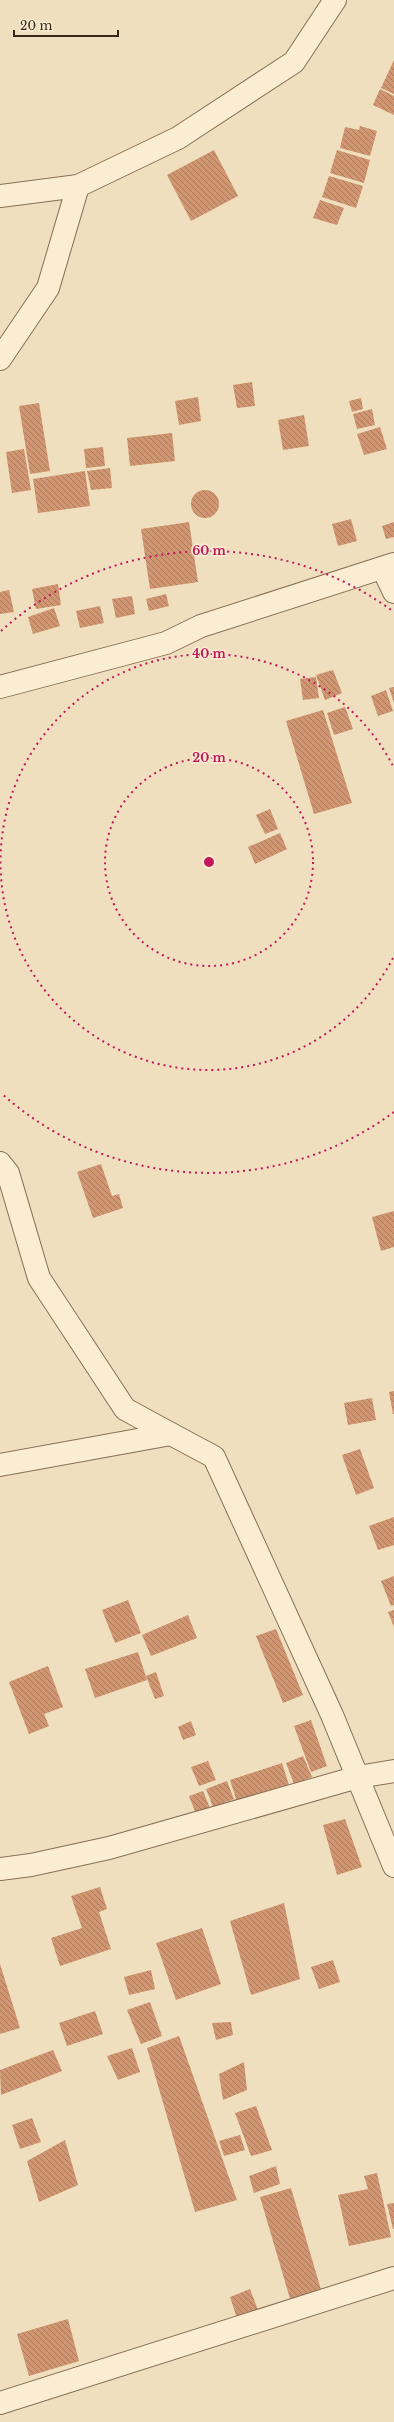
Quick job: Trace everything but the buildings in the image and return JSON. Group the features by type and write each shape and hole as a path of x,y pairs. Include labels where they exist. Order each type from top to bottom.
{"street":[{"path":"0,196 78,186 178,138 294,62 335,0"},
{"path":"0,359 48,288 78,186"},
{"path":"0,687 166,643 201,626 388,566 394,592"},
{"path":"0,1164 8,1173 39,1278 92,1362 125,1409 214,1458 332,1715 394,1866"},
{"path":"0,1465 171,1434"},
{"path":"0,1869 31,1865 109,1848 358,1777 394,1771"},
{"path":"0,2403 394,2278"}]}
